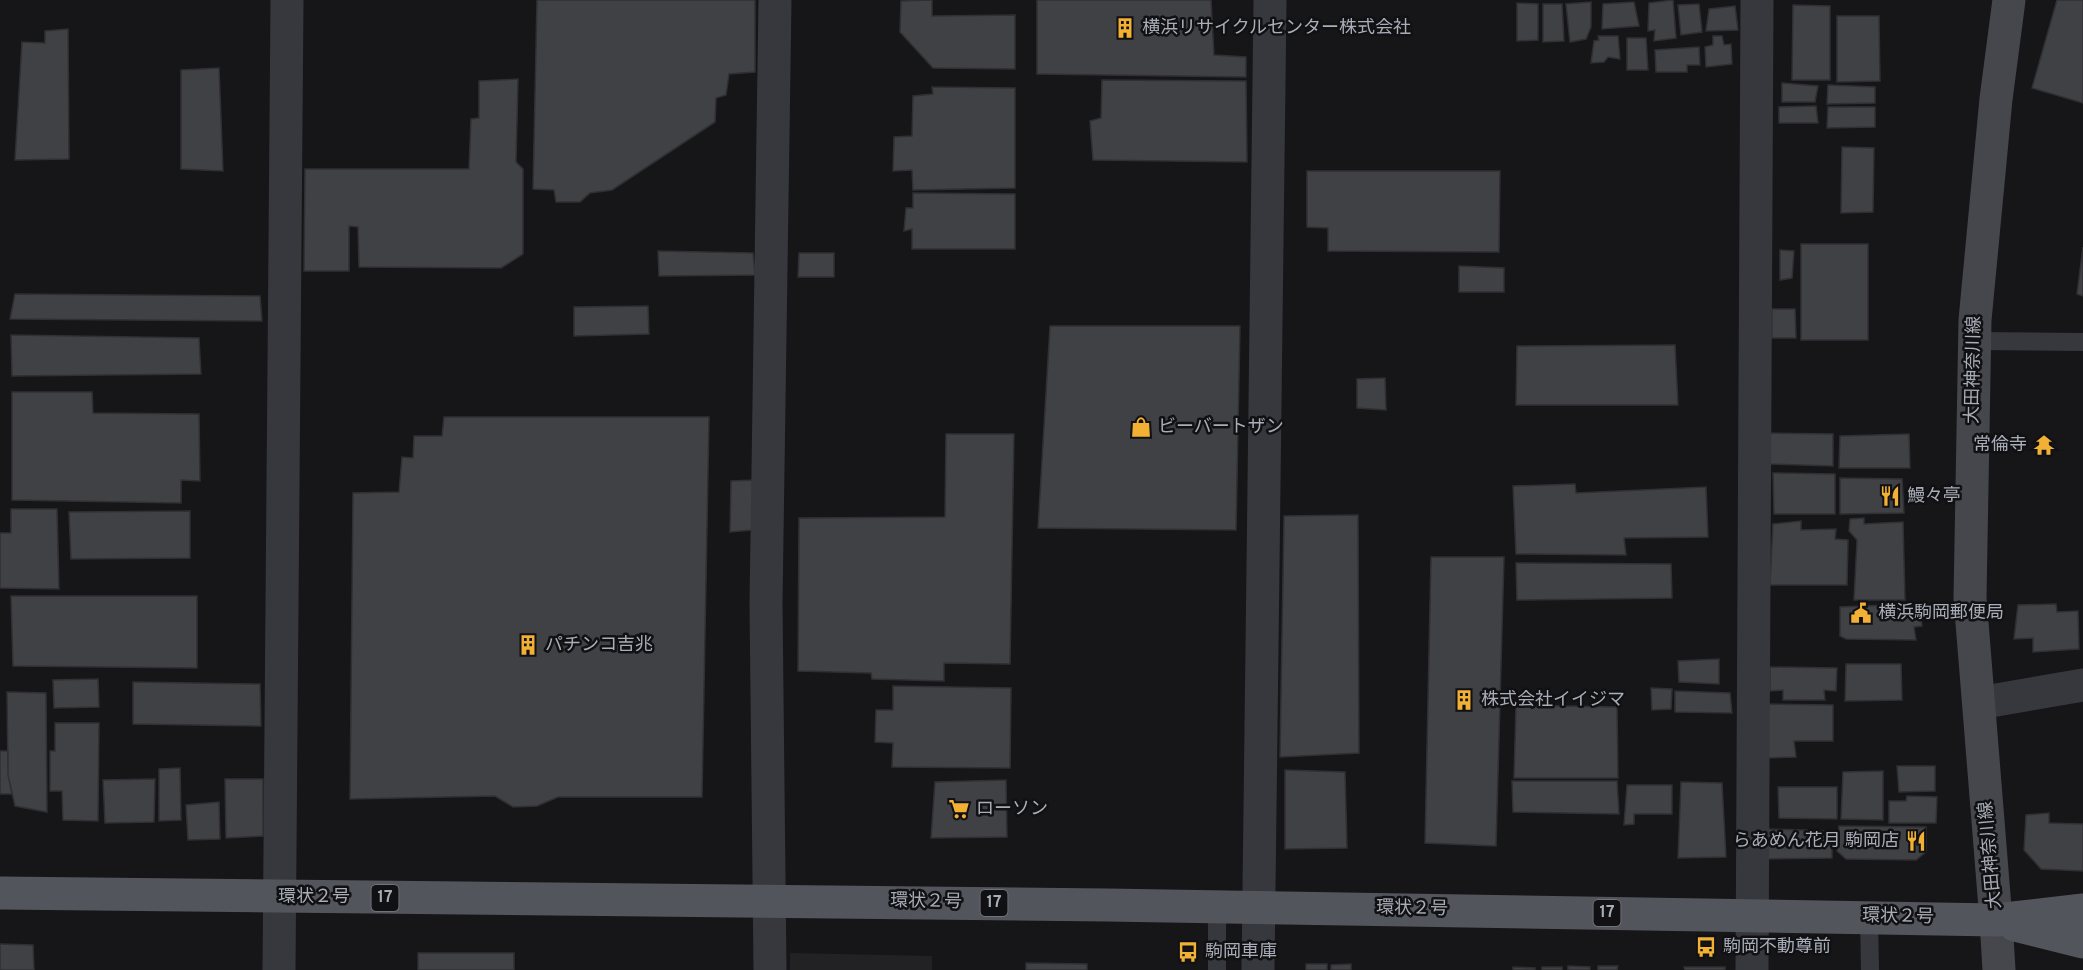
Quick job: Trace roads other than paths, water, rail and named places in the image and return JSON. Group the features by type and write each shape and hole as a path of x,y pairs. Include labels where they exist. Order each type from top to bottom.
{"main road":[{"name":"大田神奈川線","path":"1999,970 1970,598 1974,341 1996,99 2009,0"},
{"name":"環状２号","path":"0,893 1217,906 1996,920"},
{"name":"17","path":"1996,920 2083,910"},
{"name":"17","path":"1996,920 2083,942"}],"street":[{"path":"279,970 287,0"},
{"path":"770,970 766,603 775,0"},
{"path":"1258,970 1270,0"},
{"path":"1752,970 1757,0"},
{"path":"1979,703 2083,686"}],"lane":[{"path":"1974,341 2083,342"},
{"path":"1217,906 1217,970"},
{"path":"1869,917 1870,970"}],"place":[{"name":"横浜リサイクルセンター株式会社","path":"1125,28"},
{"name":"ビーバートザン","path":"1141,427"},
{"name":"常倫寺","path":"2044,445"},
{"name":"鰻々亭","path":"1890,496"},
{"name":"横浜駒岡郵便局","path":"1861,613"},
{"name":"パチンコ吉兆","path":"528,645"},
{"name":"株式会社イイジマ","path":"1464,700"},
{"name":"ローソン","path":"959,809"},
{"name":"らあめん花月 駒岡店","path":"1916,841"},
{"name":"駒岡不動尊前","path":"1706,947"},
{"name":"駒岡車庫","path":"1188,952"}]}
